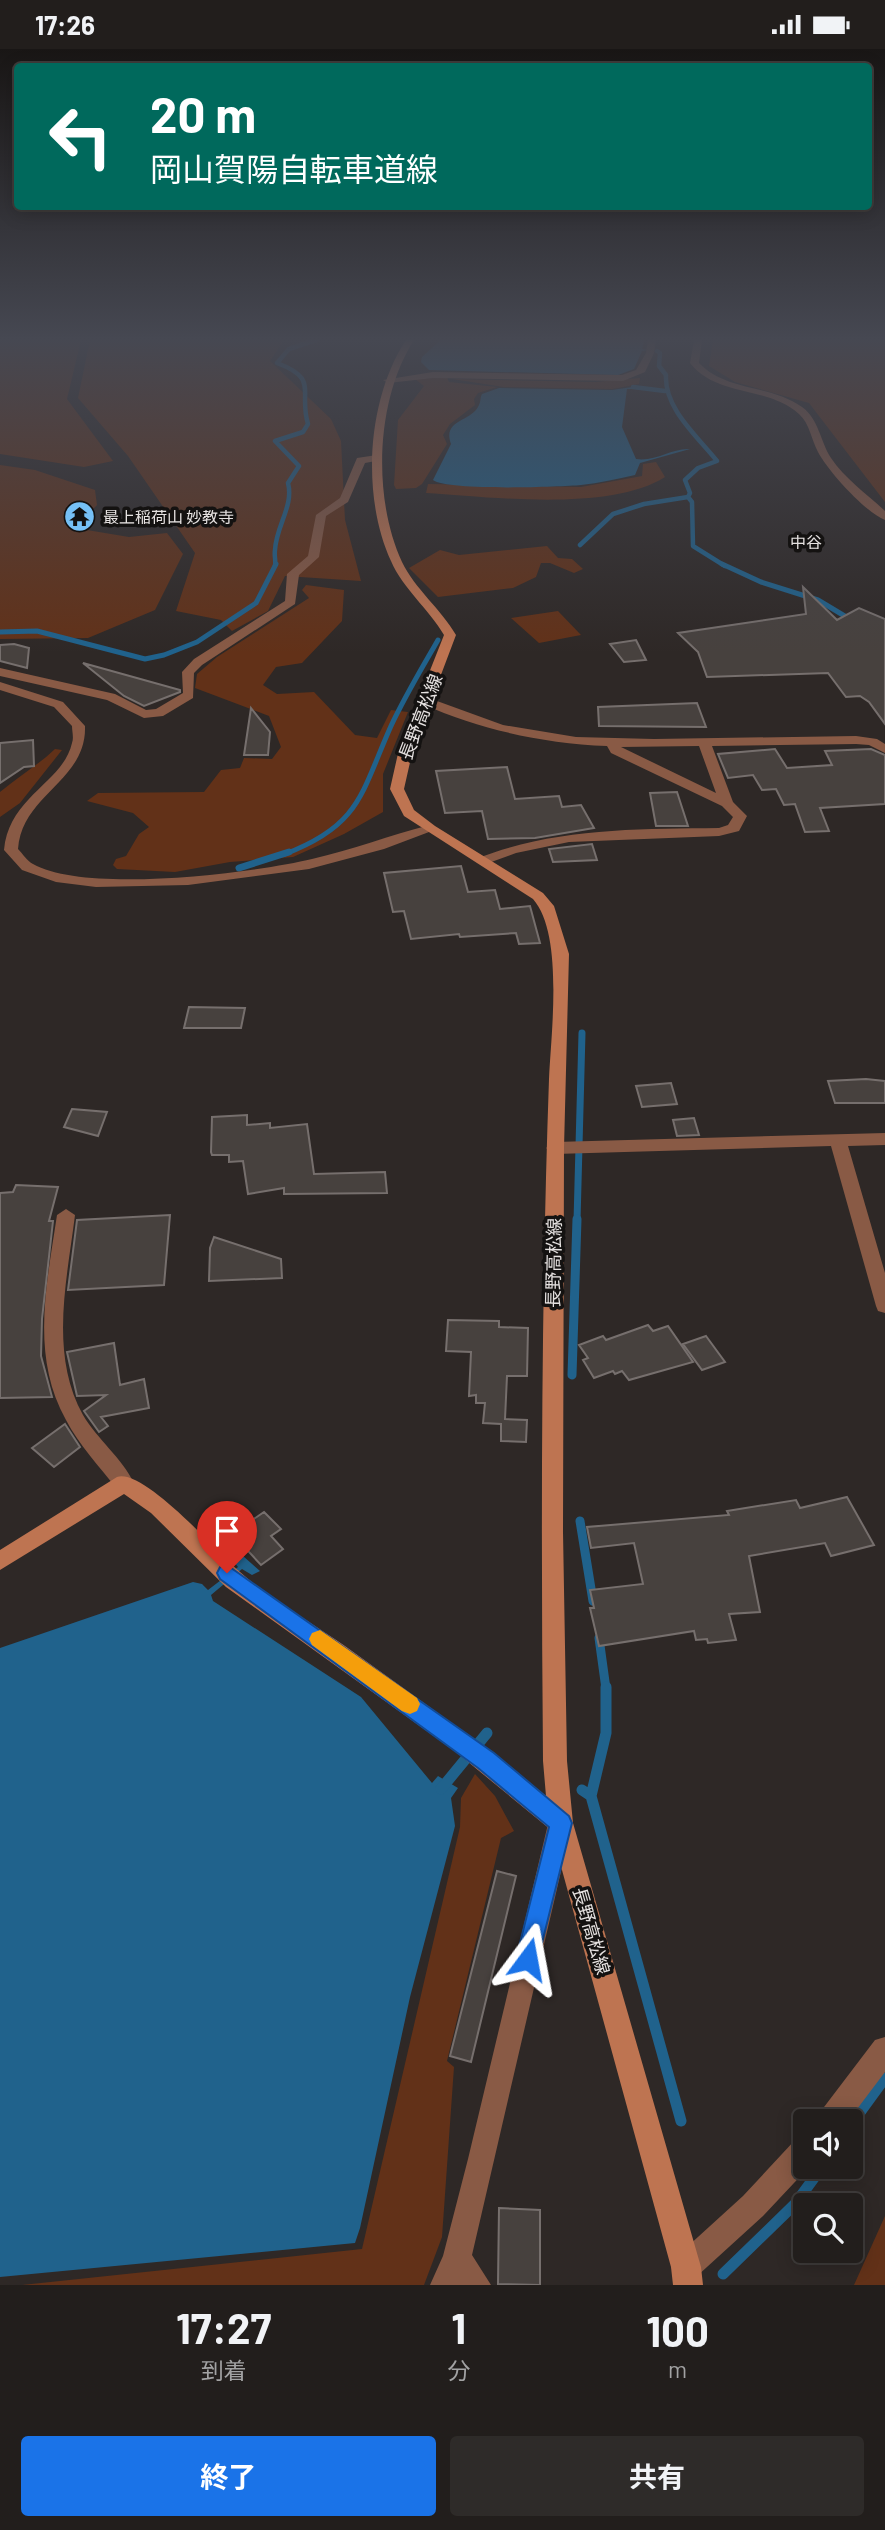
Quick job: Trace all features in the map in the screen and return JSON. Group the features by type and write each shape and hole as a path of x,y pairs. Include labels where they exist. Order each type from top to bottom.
{"main road":[{"name":"長野高松線","path":"379,444 377,458 384,516 396,562 435,610 450,635 406,749 397,789 409,813 430,829 538,896 547,906 561,954 555,1148 552,1532 555,1761 561,1823 687,2276"},
{"path":"0,1561 124,1483 158,1507 230,1576 464,1744 561,1823"}],"street":[{"path":"821,444 824,454 845,480 885,517"},
{"path":"0,672 111,697 144,714 167,709 189,695 188,672 198,662 291,602 293,574 313,557 321,515 344,500 361,460 377,458"},
{"path":"0,686 65,709 76,721 80,737 75,753 21,813 10,833 11,851 23,864 40,874 119,884 264,873 296,868 430,829"},
{"path":"426,701 461,718 529,737 613,745 856,740 872,742 885,749"},
{"path":"704,742 727,803"},
{"path":"484,861 527,844 556,839 719,832 734,828 740,816 727,803 617,750 613,745"},
{"path":"555,1148 885,1139"},
{"path":"838,1141 885,1306"},
{"path":"66,1216 53,1318 55,1367 73,1416 124,1483"},
{"path":"445,2285 457,2258 561,1823"},
{"path":"840,2109 885,2050"},
{"path":"687,2276 793,2163"},
{"path":"457,2258 476,2285"}],"shaded area":[{"path":"0,444 101,444 113,461 84,467 0,454"},
{"path":"118,444 341,444 345,520 361,581 285,576 268,611 232,631 221,620 176,611 195,553"},
{"path":"397,444 447,444 422,484 416,488 396,489"},
{"path":"841,444 885,444 885,502"},
{"path":"656,462 665,477 642,488 613,495 549,500 426,493 428,484 581,487 642,476 643,464"},
{"path":"0,465 35,470 95,490 97,505 75,528 129,537 167,533 183,554 155,610 88,638 0,639"},
{"path":"547,546 558,558 572,559 583,569 574,573 550,563 541,563 536,577 513,588 438,597 409,568 440,550 459,555"},
{"path":"306,585 344,590 342,621 302,663 276,667 263,685 277,694 314,692 355,735 377,738 391,710 408,712 383,774 383,812 344,834 293,857 230,862 175,872 117,869 113,865 116,859 126,856 139,834 149,827 133,813 87,801 98,793 204,792 221,770 240,768 244,758 272,759 281,747 269,716 195,688 197,674 217,657 309,598 302,590"},
{"path":"558,611 581,635 539,643 511,618"},
{"path":"55,749 62,750 20,803 0,817 0,792"},
{"path":"475,1774 495,1796 514,1831 501,1838 447,2061 454,2067 442,2237 424,2285 22,2285 362,2249 460,1827 461,1798"},
{"path":"885,2216 885,2285 854,2285"}],"water":[{"path":"451,444 630,444 636,459 650,459 690,449 640,463 635,475 581,485 480,487 459,486 433,480"},
{"path":"243,1556 260,1571 252,1575 242,1569 211,1595 213,1601 361,1697 432,1783 438,1776 458,1788 451,1798 455,1826 410,1997 355,2243 0,2277 0,1648 193,1582 202,1584 208,1590 238,1567 234,1562"}],"building":[{"path":"803,587 837,620 859,608 885,619 885,724 869,702 860,696 846,697 828,673 707,677 698,652 678,633 806,614"},
{"path":"636,640 646,660 624,662 610,644"},
{"path":"14,644 29,648 27,668 0,661 0,645"},
{"path":"83,663 180,692 144,706 124,696"},
{"path":"697,703 706,727 599,726 598,707"},
{"path":"251,708 270,732 268,755 244,755"},
{"path":"33,740 34,766 24,767 0,783 0,743"},
{"path":"775,749 787,768 832,765 825,751 871,749 885,755 885,804 820,808 829,831 805,832 795,804 784,805 776,789 762,790 753,775 728,778 718,754"},
{"path":"507,767 515,799 559,796 562,807 581,805 594,828 535,838 488,839 482,811 445,813 436,771"},
{"path":"677,792 688,826 656,826 650,793"},
{"path":"592,844 597,860 553,862 549,849"},
{"path":"461,866 468,892 495,890 500,909 530,906 540,943 519,944 516,933 460,937 459,934 411,939 404,911 393,912 384,873"},
{"path":"189,1007 245,1008 241,1028 184,1028"},
{"path":"828,1081 885,1081 885,1103 835,1103"},
{"path":"671,1083 677,1104 642,1107 636,1086"},
{"path":"72,1109 107,1112 98,1136 64,1127"},
{"path":"247,1115 247,1125 270,1123 270,1128 307,1124 314,1174 385,1172 387,1193 284,1194 284,1188 248,1194 243,1161 229,1162 229,1155 212,1155 211,1152 212,1117"},
{"path":"694,1118 699,1135 677,1136 673,1120"},
{"path":"16,1185 58,1187 49,1221 53,1221 42,1319 41,1356 52,1397 0,1398 0,1193 13,1192"},
{"path":"170,1215 164,1285 68,1290 77,1220"},
{"path":"214,1237 281,1259 282,1278 209,1281 210,1248"},
{"path":"448,1320 499,1321 499,1327 528,1328 527,1376 507,1376 505,1419 527,1420 526,1442 501,1441 501,1424 483,1423 485,1403 476,1403 476,1395 469,1396 471,1352 446,1351"},
{"path":"648,1325 653,1331 668,1326 693,1362 629,1380 622,1371 615,1374 613,1371 594,1378 583,1360 588,1358 579,1345 603,1336 606,1340"},
{"path":"706,1336 725,1362 702,1370 683,1344"},
{"path":"114,1343 120,1385 144,1379 149,1408 101,1417 108,1426 99,1432 84,1411 106,1395 77,1396 67,1352"},
{"path":"65,1424 80,1447 54,1467 32,1448"},
{"path":"847,1497 874,1545 831,1556 825,1543 749,1556 760,1612 729,1614 736,1640 708,1643 707,1639 696,1640 694,1631 599,1646 590,1608 594,1608 590,1590 643,1584 634,1543 591,1548 587,1527 729,1515 727,1511 796,1500 800,1508"},
{"path":"264,1512 281,1529 271,1536 283,1549 261,1565 237,1539 250,1531 245,1525"},
{"path":"497,1871 516,1876 471,2062 450,2056"},
{"path":"499,2208 540,2210 540,2285 498,2284"}],"waterway":[{"path":"275,566 276,541 289,500 288,483 299,466 278,444"},
{"path":"688,497 690,493 685,480 698,468 717,461 703,444"},
{"path":"580,545 613,514 644,504 688,497"},
{"path":"688,497 692,502 693,546 725,566"},
{"path":"722,564 761,582 818,600 853,621"},
{"path":"0,632 37,631 145,659 164,655 197,642 256,603 275,566"},
{"path":"285,854 329,831 355,804 396,715 438,640"},
{"path":"239,868 289,852"},
{"path":"577,1221 582,1033"},
{"path":"572,1375 577,1219"},
{"path":"580,1521 593,1601"},
{"path":"599,1638 606,1689"},
{"path":"591,1796 606,1733 606,1689"},
{"path":"441,1789 487,1733"},
{"path":"582,1790 591,1796"},
{"path":"591,1796 681,2121"},
{"path":"862,2109 885,2078"},
{"path":"723,2274 795,2204 813,2179"}],"slow traffic":[{"path":"320,1639 410,1704"}],"place":[{"name":"最上稲荷山 妙教寺","path":"80,517"}],"district":[{"name":"中谷","path":"806,542"}],"route":[{"path":"227,1573 486,1761 561,1823 528,1959"}]}
